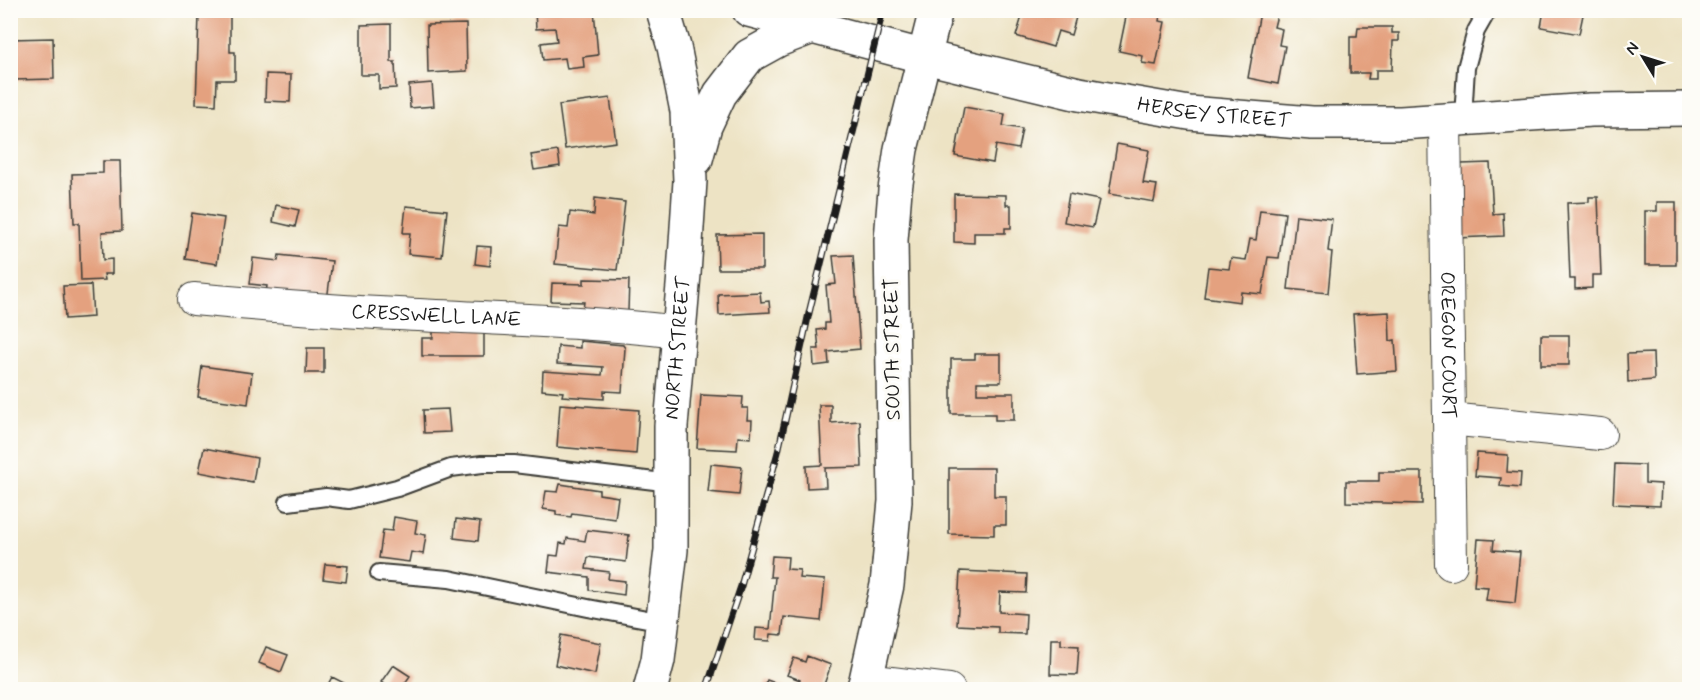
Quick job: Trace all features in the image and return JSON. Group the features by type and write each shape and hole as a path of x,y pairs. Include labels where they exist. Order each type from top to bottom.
{"street":[{"name":"NORTH STREET","path":"650,690 658,660 671,550 671,426 690,181 687,111 674,47 663,10"},
{"name":"HERSEY STREET","path":"749,10 814,19 925,57 1079,94 1189,113 1312,123 1401,123 1591,110 1689,110"},
{"name":"SOUTH STREET","path":"865,685 887,585 895,501 891,240 895,190 901,149 936,10"},
{"path":"690,181 705,126 720,94 738,69 749,56 814,19"},
{"name":"OREGON COURT","path":"1454,119 1449,419 1600,434"},
{"name":"CRESSWELL LANE","path":"194,299 322,310 546,320 679,332"},
{"path":"1449,419 1451,564"},
{"path":"865,685 949,690"}],"lane":[{"path":"1454,119 1476,31 1488,10"},
{"path":"288,502 326,497 349,500 397,488 451,468 482,464 514,464 671,483"},
{"path":"379,573 449,579 663,622"}],"building":[{"path":"535,10 594,10 598,55 583,57 584,67 567,69 565,58 543,60 541,43 557,41 555,28 536,29"},
{"path":"1024,10 1078,10 1071,35 1058,31 1053,47 1016,36"},
{"path":"1140,10 1161,10 1159,21 1165,22 1156,65 1142,63 1143,56 1119,51 1127,12 1139,15"},
{"path":"1544,10 1584,10 1579,34 1541,27"},
{"path":"1260,12 1277,15 1274,27 1282,29 1279,45 1285,46 1278,84 1248,78"},
{"path":"199,15 230,16 230,52 235,52 235,80 217,80 216,105 196,104"},
{"path":"391,24 391,62 395,62 396,88 379,89 379,75 361,75 361,25"},
{"path":"466,24 467,71 428,73 427,25"},
{"path":"1358,27 1392,27 1392,33 1399,33 1399,41 1393,41 1392,70 1376,70 1376,79 1368,79 1369,73 1350,73 1350,36 1357,36"},
{"path":"53,38 54,79 13,80 13,75 10,75 10,39"},
{"path":"266,74 291,75 290,102 265,101"},
{"path":"432,83 434,106 410,108 409,85"},
{"path":"610,98 616,142 565,149 559,105"},
{"path":"964,107 1005,114 1003,126 1022,129 1018,149 996,145 993,163 955,156"},
{"path":"1117,144 1149,150 1143,183 1157,185 1154,202 1109,194"},
{"path":"558,151 560,166 534,170 531,155"},
{"path":"103,161 120,161 122,231 102,232 103,260 112,259 112,274 104,274 105,280 81,281 79,223 74,223 72,174 103,173"},
{"path":"1490,163 1493,214 1503,213 1504,236 1456,238 1454,204 1462,204 1461,164"},
{"path":"954,194 1006,195 1006,205 1011,205 1011,228 1005,228 1005,233 974,233 974,243 954,242"},
{"path":"1069,194 1099,200 1093,227 1064,222"},
{"path":"1589,197 1598,197 1601,275 1592,275 1592,288 1575,289 1575,279 1570,279 1567,203 1589,202"},
{"path":"595,198 625,202 617,270 555,264 559,227 568,228 570,212 594,215"},
{"path":"1657,202 1676,202 1676,265 1645,265 1645,211 1657,211"},
{"path":"276,205 299,210 295,227 273,222"},
{"path":"406,206 447,210 442,257 408,254 410,233 403,233"},
{"path":"1260,210 1285,213 1279,258 1268,257 1262,294 1241,292 1240,302 1204,297 1208,267 1229,269 1231,258 1246,260 1250,239 1256,240"},
{"path":"192,213 224,218 217,264 185,259"},
{"path":"1296,215 1332,219 1328,251 1332,252 1328,293 1288,289"},
{"path":"762,234 762,269 718,269 717,235"},
{"path":"477,246 491,247 490,266 475,264"},
{"path":"279,255 332,261 327,301 266,293 267,286 250,284 253,258 278,261"},
{"path":"853,255 860,349 828,352 829,364 814,366 813,349 819,349 817,330 825,329 825,323 829,323 826,285 836,284 833,256"},
{"path":"584,279 629,280 628,311 583,310 584,302 551,301 552,283 584,284"},
{"path":"91,285 93,317 65,319 63,286"},
{"path":"760,292 761,302 769,301 770,312 719,315 718,294"},
{"path":"1389,312 1390,341 1395,340 1397,371 1357,374 1353,314"},
{"path":"433,328 484,328 484,356 422,356 422,338 433,338"},
{"path":"1541,335 1569,335 1569,365 1541,365"},
{"path":"580,341 623,345 625,348 622,392 604,391 604,399 562,396 563,392 542,390 543,371 602,375 603,367 557,364 558,346 580,348"},
{"path":"307,348 324,348 324,373 306,373"},
{"path":"1653,353 1654,380 1628,382 1627,354"},
{"path":"975,354 1001,354 1001,382 977,382 977,393 1014,393 1014,420 995,420 995,414 951,414 951,359 975,359"},
{"path":"202,366 252,373 248,404 198,397"},
{"path":"701,395 743,397 742,408 748,408 747,420 752,420 751,438 738,437 737,450 697,448"},
{"path":"560,404 639,410 636,454 557,447"},
{"path":"819,405 831,405 831,423 860,421 862,467 825,468 826,487 807,488 806,466 822,465"},
{"path":"448,409 450,432 424,433 423,410"},
{"path":"204,448 257,458 253,482 199,472"},
{"path":"1477,453 1508,455 1507,472 1521,473 1520,488 1500,486 1501,478 1475,476"},
{"path":"711,464 742,467 739,495 708,492"},
{"path":"1615,464 1645,465 1645,483 1661,484 1660,506 1613,504"},
{"path":"949,468 994,468 994,496 1006,496 1006,525 994,525 994,535 949,534"},
{"path":"1379,472 1422,472 1422,504 1346,502 1346,481 1379,481"},
{"path":"560,484 599,490 599,494 618,497 615,519 572,513 571,517 556,515 556,511 543,509 546,491 558,492"},
{"path":"394,517 417,521 415,533 426,535 423,554 411,552 409,562 379,558 383,530 392,531"},
{"path":"456,519 480,522 478,541 454,538"},
{"path":"587,530 629,535 626,562 588,557 586,569 609,572 608,579 625,581 624,595 589,590 589,577 548,572 550,555 558,556 560,543 566,544 567,538 585,541"},
{"path":"1478,539 1494,540 1493,550 1520,552 1515,603 1486,600 1488,587 1474,586"},
{"path":"772,556 788,557 787,569 800,570 799,578 825,580 821,621 784,617 782,635 771,634 770,641 755,640 756,628 770,629 775,577 770,577"},
{"path":"325,564 348,566 346,582 323,579"},
{"path":"960,571 1027,574 1026,593 1000,592 999,612 1026,614 1025,634 998,633 998,627 957,625"},
{"path":"561,635 601,643 595,674 555,665"},
{"path":"1051,639 1061,639 1061,645 1079,646 1077,675 1050,674"},
{"path":"266,647 288,655 281,672 259,663"},
{"path":"807,656 831,665 822,690 796,690 800,680 787,675 794,658 805,662"},
{"path":"393,665 410,676 400,690 392,690 381,682"},
{"path":"332,677 344,683 341,690 325,690"},
{"path":"767,680 791,689 791,690 763,690"}],"railway":[{"path":"706,690 741,586 778,452 809,313 883,10"}]}
